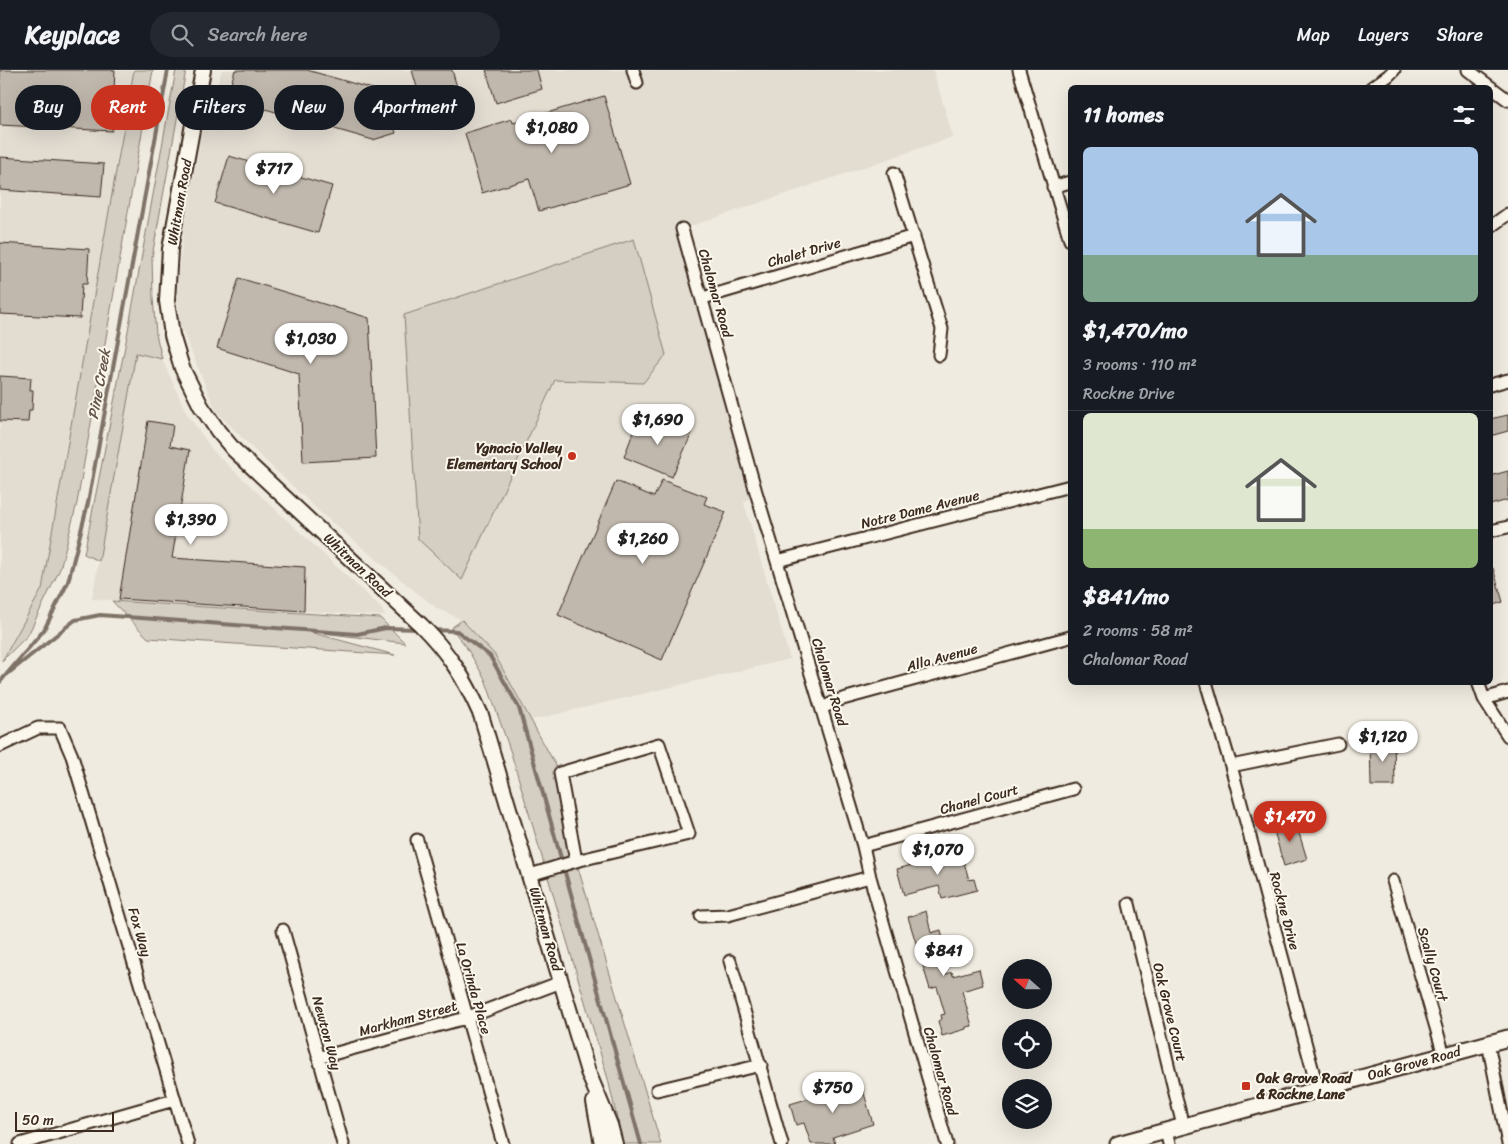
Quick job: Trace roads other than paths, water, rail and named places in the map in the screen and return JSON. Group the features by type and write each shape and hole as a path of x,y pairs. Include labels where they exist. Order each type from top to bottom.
{"main road":[{"name":"Oak Grove Road","path":"1118,1144 1168,1137 1182,1126 1508,1038"}],"street":[{"name":"Whitman Road","path":"202,70 170,249 167,301 172,335 182,368 200,406 234,450 433,637 460,671 481,715 530,875 588,1072 602,1144"},
{"path":"633,70 638,83"},
{"path":"1019,70 1068,234"},
{"path":"1376,85 1394,70"},
{"path":"1468,70 1488,85"},
{"path":"1493,89 1508,100"},
{"path":"894,173 942,329 939,355"},
{"path":"1053,187 1068,183"},
{"path":"1493,225 1508,214"},
{"name":"Chalomar Road","path":"682,229 703,298 735,420 863,846 870,877 947,1144"},
{"name":"Chalet Drive","path":"703,298 914,236"},
{"path":"1493,384 1508,380"},
{"name":"Notre Dame Avenue","path":"777,561 1068,487"},
{"path":"1493,530 1508,527"},
{"name":"Alla Avenue","path":"822,708 839,700 1068,638"},
{"name":"Rockne Drive","path":"1207,685 1231,766 1318,1090"},
{"path":"1479,685 1484,699 1508,736"},
{"path":"1484,699 1508,692"},
{"name":"Fox Way","path":"0,746 38,728 60,728 72,756 188,1144"},
{"path":"530,875 576,861 689,834 659,744 560,773 576,861"},
{"path":"1231,766 1338,744"},
{"name":"Chanel Court","path":"863,846 1073,789"},
{"name":"La Orinda Place","path":"417,840 503,1144"},
{"path":"701,916 728,915 870,877"},
{"name":"Scally Court","path":"1393,881 1444,1055"},
{"name":"Oak Grove Court","path":"1129,904 1182,1126"},
{"name":"Newton Way","path":"283,930 343,1144"},
{"path":"730,961 782,1144"},
{"name":"Markham Street","path":"318,1058 466,1018 561,982"},
{"path":"1488,1044 1508,1144"},
{"path":"657,1090 761,1065"},
{"name":"Whitman Road","path":"588,1072 610,1125 614,1144"},
{"path":"20,1144 174,1100"}],"waterway":[{"name":"Pine Creek","path":"0,682 44,630 68,582 88,503 168,70"},
{"path":"10,672 75,620 100,615 357,634 386,628 418,629"},
{"path":"430,630 457,631 490,656 519,708 641,1144"}],"place":[{"name":"Ygnacio Valley Elementary School","path":"572,456"},
{"name":"Oak Grove Road & Rockne Lane","path":"1246,1086"}]}
